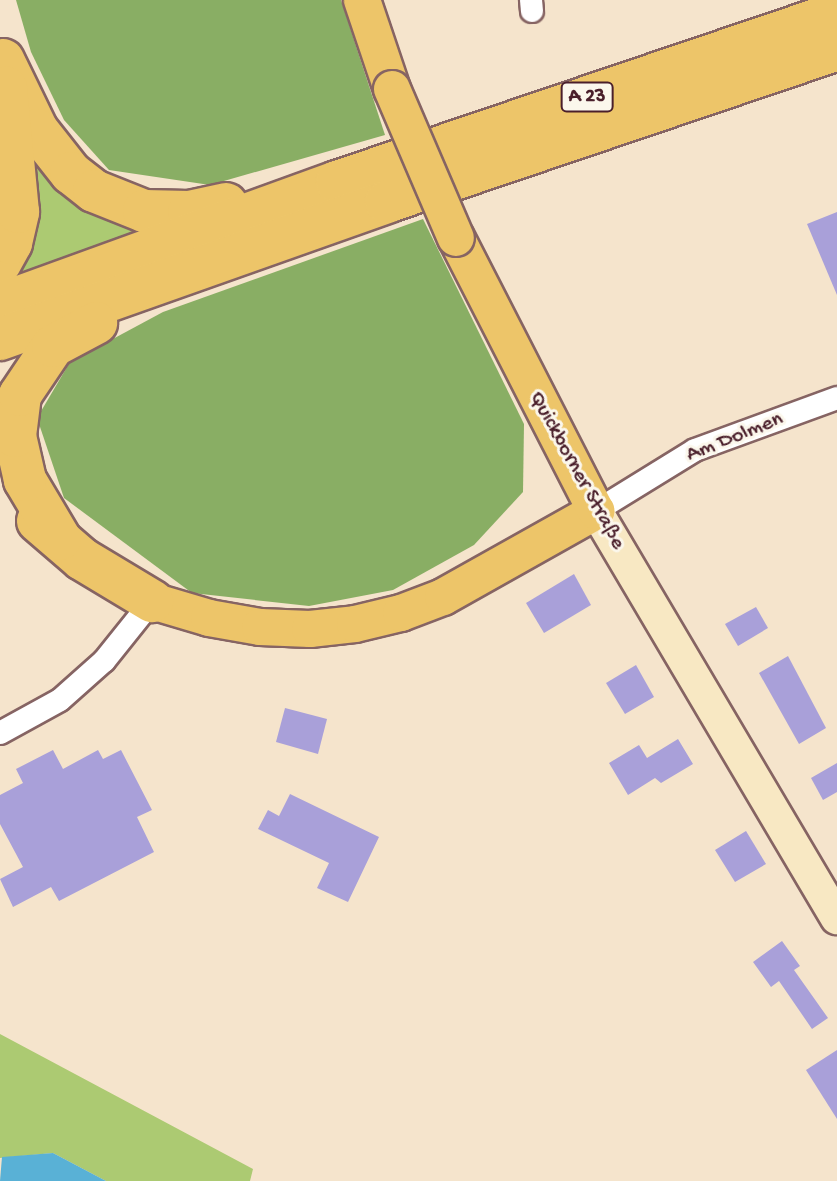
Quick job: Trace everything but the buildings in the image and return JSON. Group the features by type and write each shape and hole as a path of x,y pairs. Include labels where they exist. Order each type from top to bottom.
{"highway":[{"name":"A 23","path":"0,304 337,182 837,13"},
{"name":"A 23","path":"0,339 204,265 837,49"},
{"path":"2,51 37,130 71,173 94,191 120,204 144,211 189,212 337,182"},
{"path":"0,263 11,243 18,212 2,51"},
{"path":"60,539 25,480 15,436 20,395 53,346 204,265"},
{"path":"0,490 113,580 152,601"}],"main road":[{"name":"Quickborner Straße","path":"362,0 392,89 456,238 596,511 837,918"},
{"path":"152,601 260,627 310,629 355,624 401,613 443,597 596,511"}],"street":[{"name":"Am Dolmen","path":"596,511 695,450 837,398"},
{"path":"0,733 60,700 104,661 152,601"}],"green space":[{"path":"16,0 341,0 385,135 210,185 109,170 64,120 31,52"},
{"path":"31,154 150,228 15,276"},
{"path":"423,219 524,424 523,492 474,545 393,590 309,606 192,593 64,498 37,418 70,362 163,312"},
{"path":"0,1034 253,1169 250,1181 106,1181 53,1153 0,1158"}],"water":[{"path":"53,1153 106,1181 0,1181 2,1157"}]}
